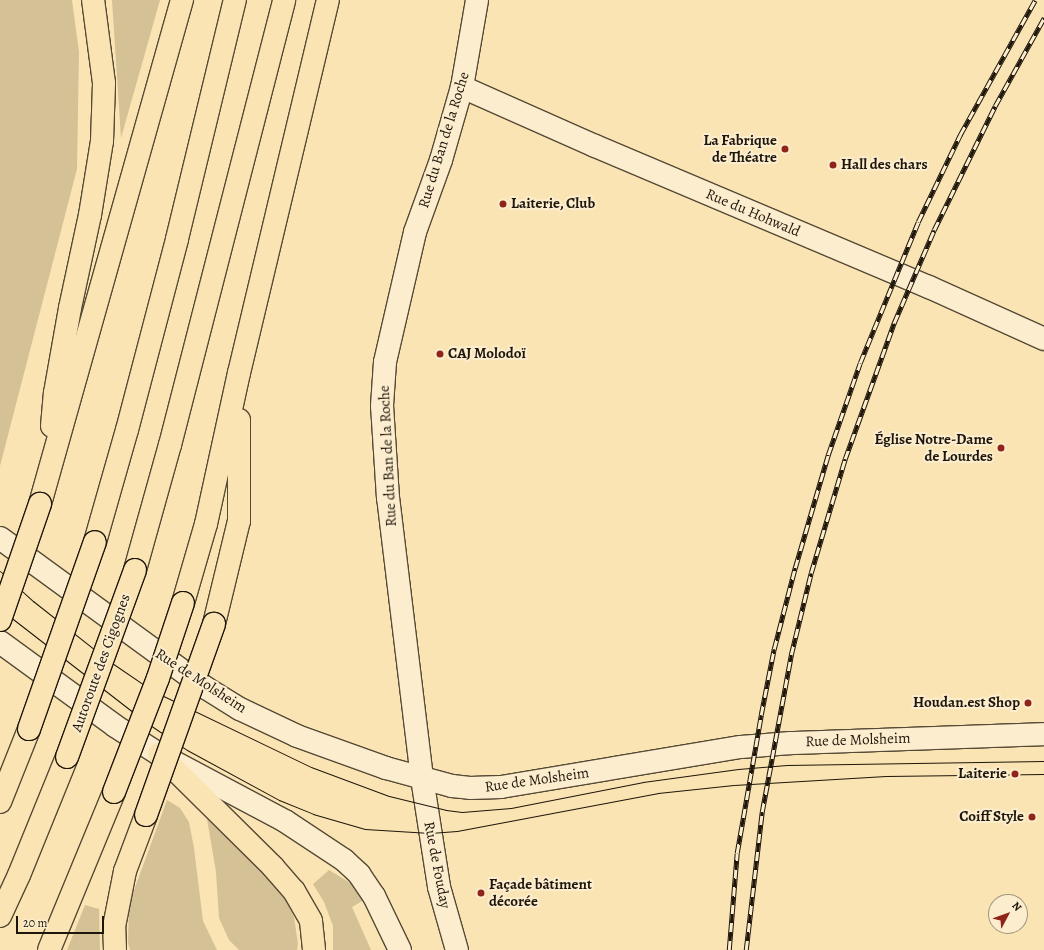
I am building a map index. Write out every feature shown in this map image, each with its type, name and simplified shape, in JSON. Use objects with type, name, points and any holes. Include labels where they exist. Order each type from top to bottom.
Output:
[{"type":"highway","points":[[48,475],[55,393],[70,308],[90,215],[102,141],[104,83],[93,0]]},
{"type":"highway","points":[[0,620],[40,504],[182,0]]},
{"type":"highway","points":[[0,802],[29,729],[95,542],[127,430],[177,239],[235,0]]},
{"type":"highway","name":"Autoroute des Cigognes","points":[[0,916],[19,875],[67,757],[135,570],[170,445],[284,0]]},
{"type":"highway","points":[[49,950],[114,792],[158,678],[183,603],[206,524],[328,0]]},
{"type":"highway","points":[[115,950],[114,927],[125,871],[214,624],[239,521],[240,373]]},
{"type":"highway","points":[[159,754],[273,867],[294,891],[312,921],[314,950]]},
{"type":"main road","name":"Rue du Ban de la Roche","points":[[422,778],[388,498],[382,406],[385,362],[415,232],[441,160],[462,87],[477,0]]},
{"type":"main road","name":"Rue du Hohwald","points":[[462,87],[609,152],[929,287],[1044,339]]},
{"type":"main road","name":"Rue de Molsheim","points":[[0,538],[206,688],[240,709],[298,736],[386,768],[422,778],[470,788],[501,787],[741,747],[791,743],[1044,734]]},
{"type":"main road","points":[[0,642],[115,726],[159,754],[284,821],[344,860],[359,874],[374,896],[400,950]]},
{"type":"main road","name":"Rue de Fouday","points":[[422,778],[439,887],[457,950]]},
{"type":"shaded area","points":[[0,0],[72,0],[79,52],[77,169],[0,466]]},
{"type":"shaded area","points":[[112,0],[160,0],[121,138]]},
{"type":"shaded area","points":[[167,800],[180,808],[189,822],[194,848],[203,921],[217,950],[130,950],[128,943],[129,904]]},
{"type":"shaded area","points":[[207,819],[255,860],[280,888],[294,917],[298,944],[297,950],[239,950],[229,940],[219,918],[216,872]]},
{"type":"shaded area","points":[[329,870],[352,884],[364,900],[352,907],[371,950],[333,950],[333,926],[324,902],[313,884]]},
{"type":"shaded area","points":[[85,905],[99,909],[100,950],[67,950]]},
{"type":"tram line","points":[[0,571],[33,601],[109,661],[153,691],[311,767],[389,796],[446,810],[462,812],[511,808],[643,782],[738,769],[787,765],[1044,761]]},
{"type":"tram line","points":[[0,609],[147,723],[187,750],[279,800],[313,814],[365,829],[430,833],[457,831],[658,793],[734,785],[886,776],[1044,774]]},
{"type":"railway","points":[[729,950],[737,853],[774,649],[795,568],[828,455],[860,363],[918,222],[960,135],[1035,0]]},
{"type":"railway","points":[[746,950],[762,812],[791,655],[811,573],[845,459],[894,323],[934,230],[995,106],[1044,18]]},
{"type":"place","name":"La Fabrique de Théatre","points":[[785,149]]},
{"type":"place","name":"Hall des chars","points":[[833,165]]},
{"type":"place","name":"Laiterie, Club","points":[[503,204]]},
{"type":"place","name":"CAJ Molodoï","points":[[440,354]]},
{"type":"place","name":"Église Notre-Dame de Lourdes","points":[[1001,448]]},
{"type":"place","name":"Houdan.est Shop","points":[[1028,703]]},
{"type":"place","name":"Laiterie","points":[[1015,774]]},
{"type":"place","name":"Coiff Style","points":[[1032,817]]},
{"type":"place","name":"Façade bâtiment décorée","points":[[481,893]]}]
